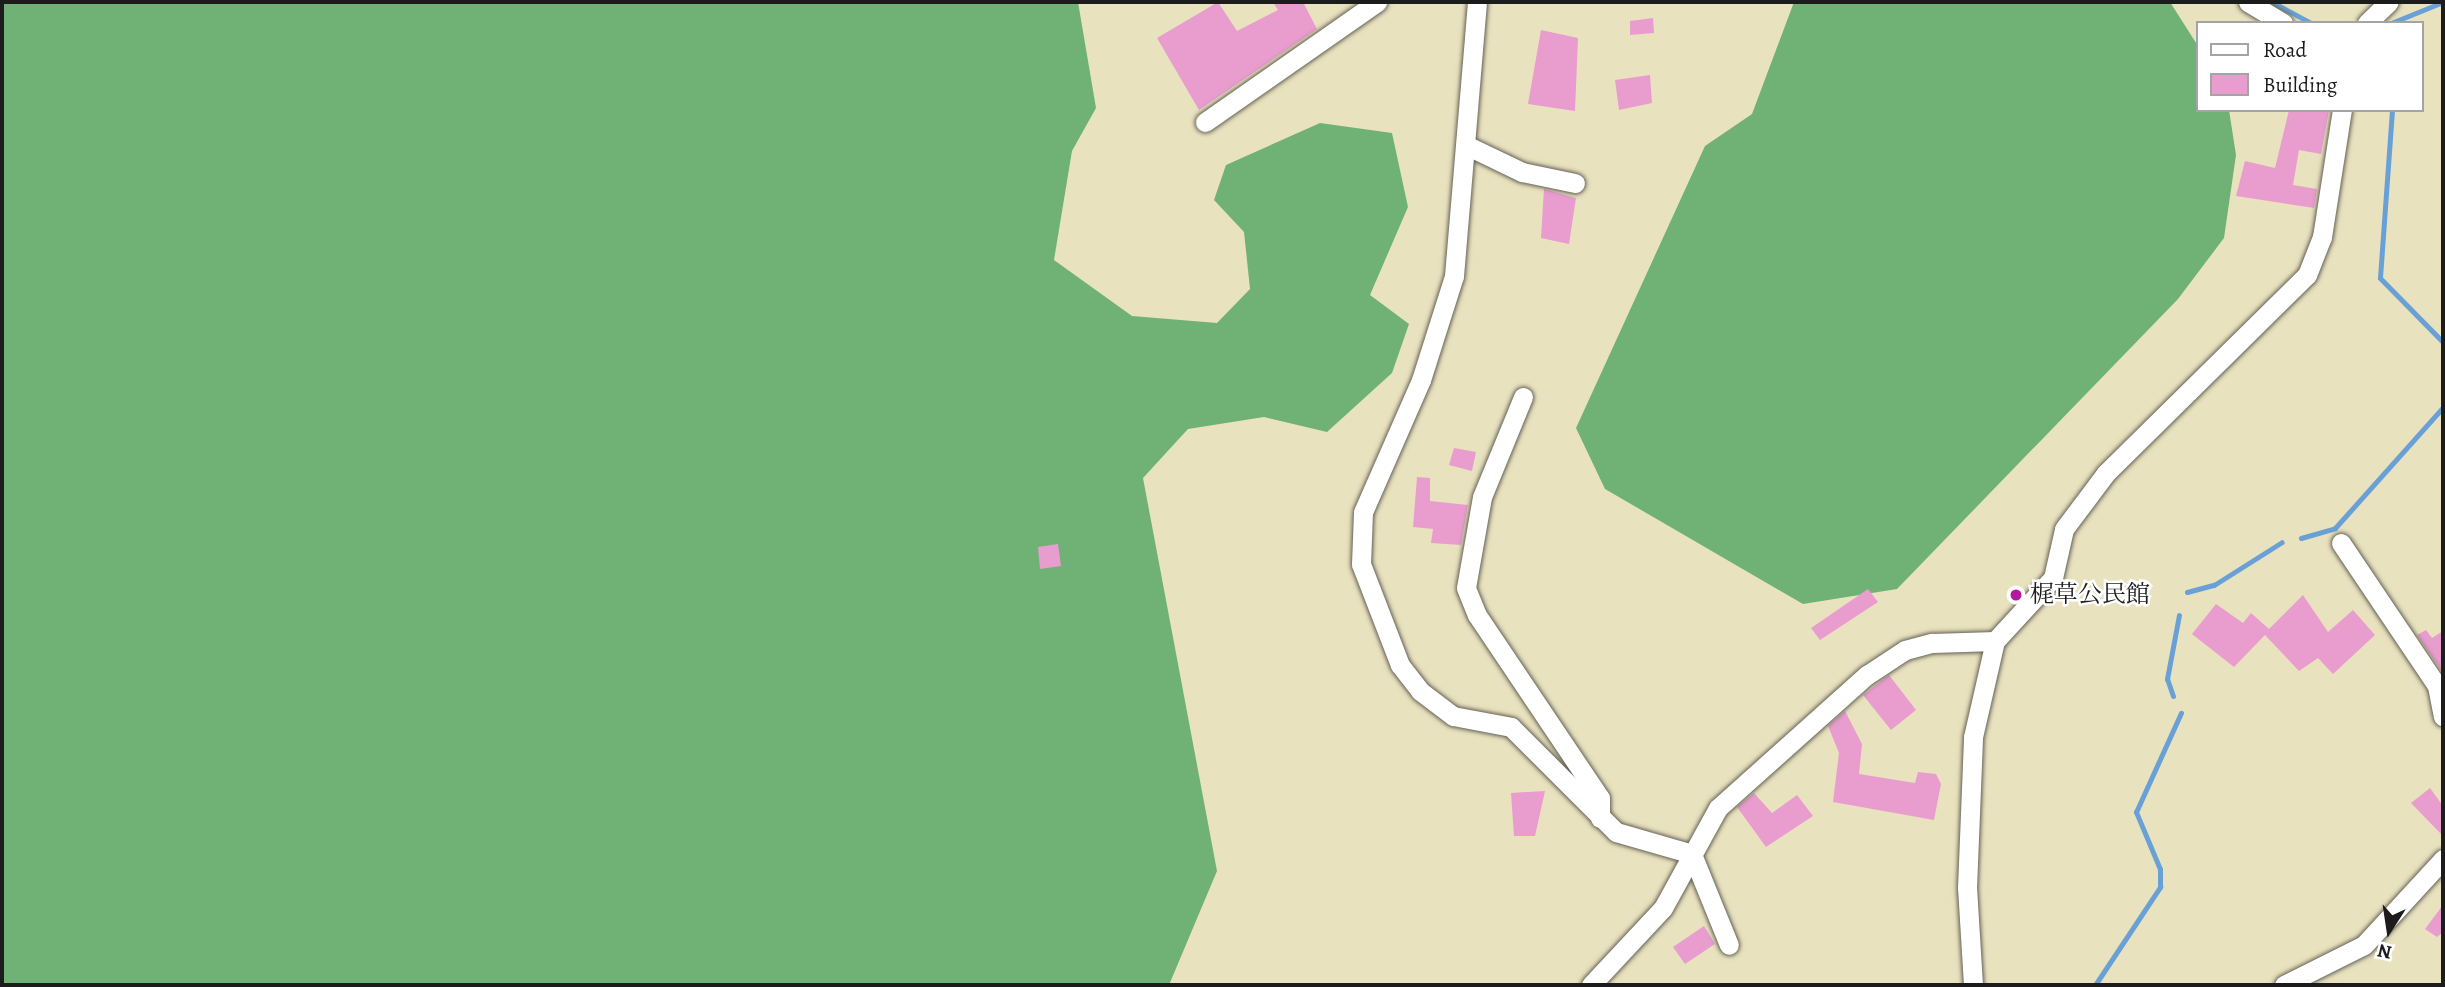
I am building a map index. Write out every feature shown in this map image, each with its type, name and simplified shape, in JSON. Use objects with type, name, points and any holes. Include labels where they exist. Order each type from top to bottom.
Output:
[{"type":"street","points":[[1205,122],[1377,2]]},
{"type":"street","points":[[1477,2],[1470,147],[1454,276],[1421,380],[1363,512],[1361,564],[1400,665],[1420,691],[1453,716],[1511,727],[1600,819],[1616,831],[1692,854]]},
{"type":"street","points":[[2248,2],[2280,21]]},
{"type":"street","points":[[2369,21],[2389,2]]},
{"type":"street","points":[[1973,985],[1967,888],[1973,737],[1995,641],[2053,579],[2064,528],[2106,473],[2307,275],[2322,237],[2342,112]]},
{"type":"street","points":[[1470,147],[1522,172],[1575,183]]},
{"type":"street","points":[[1523,397],[1482,497],[1466,588],[1477,615],[1600,798],[1600,819]]},
{"type":"street","points":[[2341,543],[2437,686],[2443,716]]},
{"type":"street","points":[[1591,985],[1663,908],[1718,808],[1891,658],[1942,641],[1995,641]]},
{"type":"street","points":[[1692,854],[1729,945]]},
{"type":"street","points":[[2284,985],[2364,946],[2443,859]]},
{"type":"green space","points":[[2,2],[1078,2],[1096,108],[1072,151],[1054,260],[1132,316],[1217,323],[1250,289],[1244,232],[1214,200],[1226,165],[1320,123],[1392,133],[1408,207],[1370,295],[1409,324],[1392,373],[1327,432],[1264,417],[1188,429],[1143,478],[1217,871],[1169,985],[2,985]]},
{"type":"green space","points":[[1794,2],[2170,2],[2196,43],[2196,112],[2229,112],[2236,155],[2224,238],[2178,299],[1897,589],[1803,604],[1605,489],[1576,428],[1705,146],[1752,114]]},
{"type":"building","points":[[1218,2],[1237,31],[1278,10],[1273,2],[1303,2],[1317,29],[1199,110],[1157,38]]},
{"type":"building","points":[[1653,18],[1654,33],[1630,35],[1630,21]]},
{"type":"building","points":[[1541,30],[1578,38],[1575,111],[1528,104]]},
{"type":"building","points":[[1650,75],[1652,103],[1619,110],[1615,80]]},
{"type":"building","points":[[2289,112],[2329,112],[2321,154],[2299,150],[2293,185],[2317,189],[2314,208],[2236,196],[2245,161],[2275,168]]},
{"type":"building","points":[[1544,189],[1576,198],[1569,244],[1541,238]]},
{"type":"building","points":[[1454,448],[1476,452],[1472,471],[1449,465]]},
{"type":"building","points":[[1417,477],[1430,478],[1430,501],[1468,505],[1461,545],[1431,543],[1433,529],[1413,527]]},
{"type":"building","points":[[1058,544],[1061,566],[1040,569],[1038,547]]},
{"type":"building","points":[[1868,589],[1878,602],[1820,640],[1811,628]]},
{"type":"building","points":[[2303,595],[2328,632],[2353,610],[2375,635],[2333,674],[2318,658],[2299,671],[2265,635],[2234,667],[2192,634],[2216,604],[2243,623],[2251,613],[2269,629]]},
{"type":"building","points":[[2426,630],[2432,638],[2443,631],[2443,673],[2417,635]]},
{"type":"building","points":[[1889,675],[1916,710],[1891,730],[1863,695]]},
{"type":"building","points":[[1845,711],[1862,744],[1859,774],[1915,783],[1918,772],[1936,774],[1941,784],[1934,820],[1833,802],[1839,753],[1828,726]]},
{"type":"building","points":[[2430,788],[2443,806],[2443,836],[2411,803]]},
{"type":"building","points":[[1545,791],[1535,836],[1514,836],[1511,793]]},
{"type":"building","points":[[1754,793],[1772,813],[1797,795],[1813,816],[1766,847],[1737,807]]},
{"type":"building","points":[[2443,905],[2443,932],[2437,937],[2425,929]]},
{"type":"building","points":[[1704,926],[1715,944],[1685,964],[1673,947]]},
{"type":"waterway","points":[[2272,2],[2307,21]]},
{"type":"waterway","points":[[2396,21],[2443,2]]},
{"type":"waterway","points":[[2392,112],[2380,278],[2443,342]]},
{"type":"waterway","points":[[2301,538],[2335,528],[2443,407]]},
{"type":"waterway","points":[[2187,592],[2214,585],[2282,542]]},
{"type":"waterway","points":[[2173,696],[2167,679],[2179,615]]},
{"type":"waterway","points":[[2095,985],[2160,887],[2160,869],[2136,812],[2181,713]]},
{"type":"place","name":"梶草公民館","points":[[2016,595]]}]
